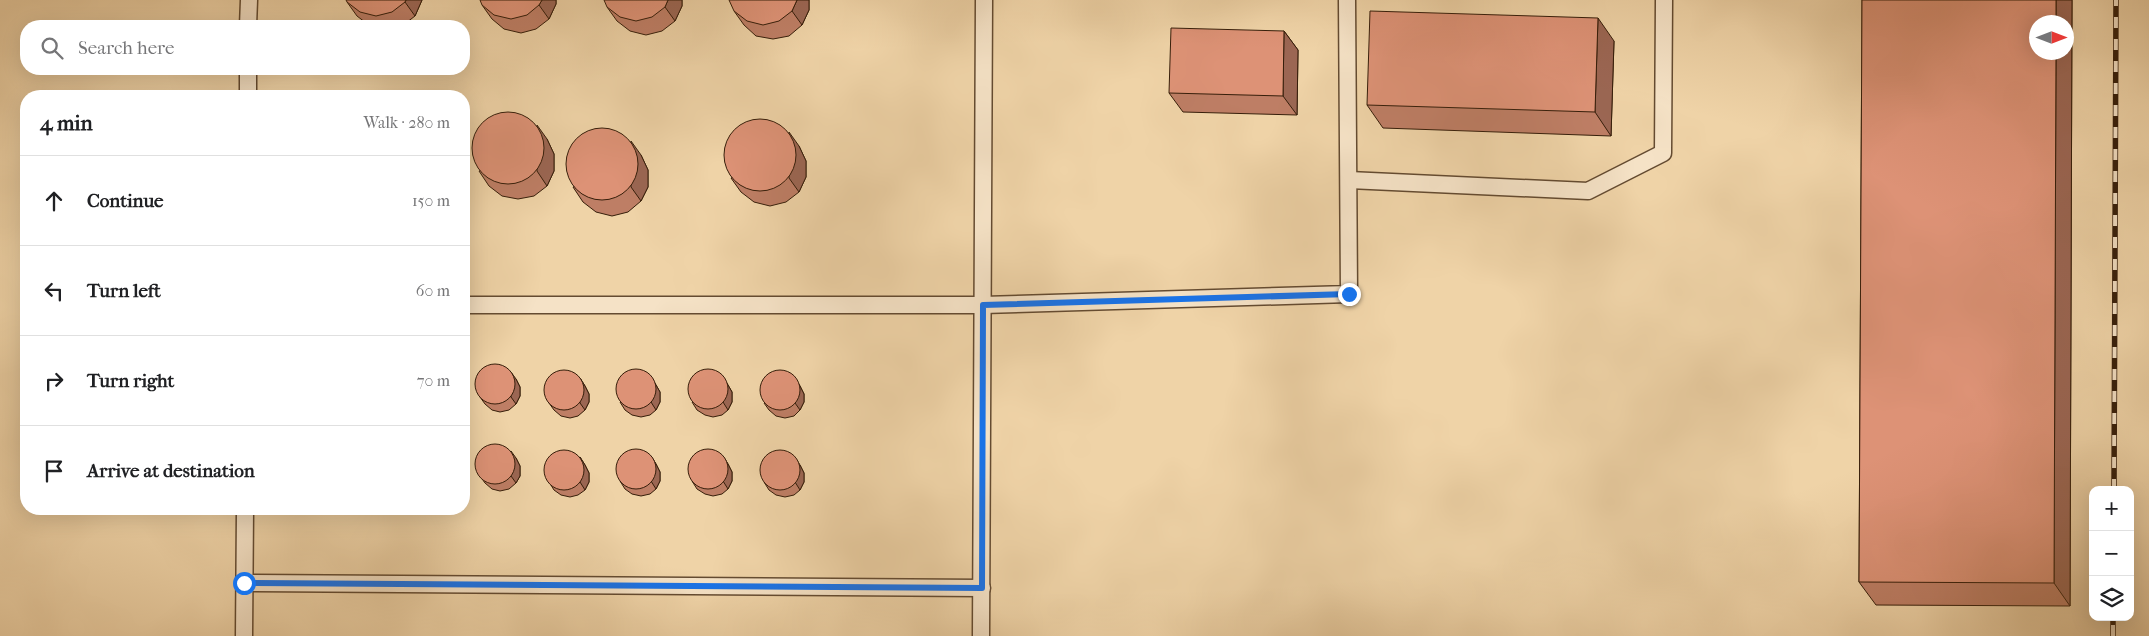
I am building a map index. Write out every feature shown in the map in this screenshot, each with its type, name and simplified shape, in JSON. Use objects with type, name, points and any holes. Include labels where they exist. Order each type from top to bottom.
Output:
[{"type":"lane","points":[[248,20],[249,0]]},
{"type":"lane","points":[[981,636],[984,0]]},
{"type":"lane","points":[[470,305],[983,305],[1349,294],[1347,0]]},
{"type":"lane","points":[[1349,180],[1588,191],[1663,153],[1664,0]]},
{"type":"lane","points":[[248,75],[248,90]]},
{"type":"lane","points":[[244,636],[245,515]]},
{"type":"lane","points":[[244,583],[982,588]]},
{"type":"building","points":[[346,0],[406,0],[392,12],[376,16],[360,12]]},
{"type":"building","points":[[480,0],[542,0],[527,15],[511,19],[494,15],[482,5]]},
{"type":"building","points":[[604,0],[668,0],[665,7],[652,17],[636,21],[620,17],[607,7]]},
{"type":"building","points":[[729,0],[797,0],[792,11],[779,21],[763,25],[747,21],[734,11]]},
{"type":"building","points":[[1862,0],[2056,0],[2056,15],[2029,15],[2029,60],[2056,60],[2054,583],[1859,582]]},
{"type":"building","points":[[1370,11],[1598,18],[1595,112],[1367,105]]},
{"type":"building","points":[[1171,28],[1284,31],[1283,96],[1169,93]]},
{"type":"building","points":[[515,112],[534,122],[542,134],[544,148],[542,162],[534,174],[522,182],[501,184],[482,174],[474,162],[472,141],[482,122],[494,114]]},
{"type":"building","points":[[767,119],[786,129],[794,141],[796,155],[794,169],[786,181],[774,189],[753,191],[734,181],[726,169],[724,148],[734,129],[746,121]]},
{"type":"building","points":[[609,128],[628,138],[636,150],[638,164],[636,178],[628,190],[616,198],[595,200],[576,190],[568,178],[566,157],[576,138],[588,130]]},
{"type":"building","points":[[495,364],[509,370],[515,384],[509,398],[495,404],[481,398],[475,384],[481,370]]},
{"type":"building","points":[[636,369],[650,375],[656,389],[650,403],[636,409],[622,403],[616,389],[622,375]]},
{"type":"building","points":[[708,369],[722,375],[728,389],[722,403],[708,409],[694,403],[688,389],[694,375]]},
{"type":"building","points":[[564,370],[578,376],[584,390],[578,404],[564,410],[550,404],[544,390],[550,376]]},
{"type":"building","points":[[780,370],[794,376],[800,390],[794,404],[780,410],[766,404],[760,390],[766,376]]},
{"type":"building","points":[[495,444],[509,450],[515,464],[509,478],[495,484],[481,478],[475,464],[481,450]]},
{"type":"building","points":[[636,449],[650,455],[656,469],[650,483],[636,489],[622,483],[616,469],[622,455]]},
{"type":"building","points":[[708,449],[722,455],[728,469],[722,483],[708,489],[694,483],[688,469],[694,455]]},
{"type":"building","points":[[564,450],[578,456],[584,470],[578,484],[564,490],[550,484],[544,470],[550,456]]},
{"type":"building","points":[[780,450],[794,456],[800,470],[794,484],[780,490],[766,484],[760,470],[766,456]]},
{"type":"railway","points":[[2114,486],[2116,0]]},
{"type":"railway","points":[[2113,621],[2113,636]]},
{"type":"route","points":[[244,583],[427,586],[982,588],[983,305],[1349,294]]}]
